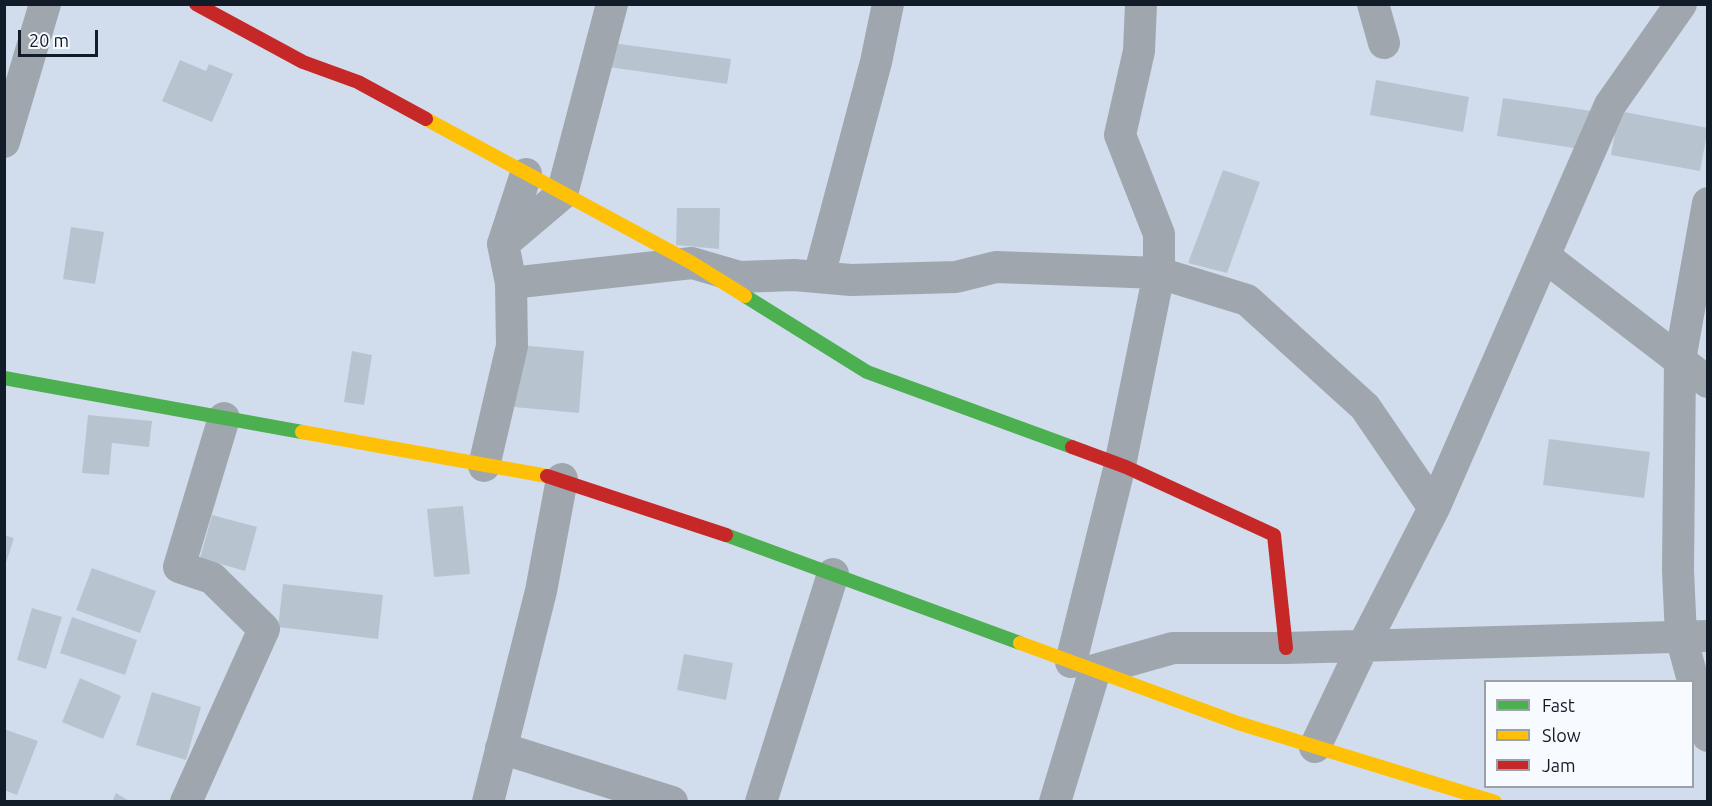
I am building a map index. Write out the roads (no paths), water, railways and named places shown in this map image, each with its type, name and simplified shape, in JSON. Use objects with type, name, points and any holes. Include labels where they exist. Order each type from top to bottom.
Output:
[{"type":"street","points":[[4,142],[19,48],[45,4]]},
{"type":"street","points":[[196,4],[303,62],[357,82],[692,263],[867,372],[1120,465],[1274,534],[1286,648]]},
{"type":"street","points":[[503,244],[562,194],[612,4]]},
{"type":"street","points":[[819,276],[876,62],[888,4]]},
{"type":"street","points":[[1055,801],[1159,273],[1159,234],[1120,135],[1139,51],[1141,4]]},
{"type":"street","points":[[1373,4],[1384,43]]},
{"type":"street","points":[[1315,747],[1363,646],[1434,508],[1610,105],[1681,4]]},
{"type":"street","points":[[484,466],[512,346],[511,283],[503,244],[526,174]]},
{"type":"street","points":[[1707,202],[1680,360],[1694,636],[1707,736]]},
{"type":"street","points":[[1544,256],[1707,382]]},
{"type":"street","points":[[511,283],[692,263],[740,277],[819,276],[850,280],[930,279],[979,273],[996,267],[1159,273],[1247,300],[1365,406],[1434,508]]},
{"type":"street","points":[[4,378],[562,479],[674,516],[1239,723],[1495,801]]},
{"type":"street","points":[[186,801],[264,628],[212,578],[179,567],[224,418]]},
{"type":"street","points":[[488,801],[541,591],[562,479]]},
{"type":"street","points":[[761,801],[832,574]]},
{"type":"street","points":[[1083,666],[1173,648],[1286,648],[1694,636]]},
{"type":"street","points":[[501,748],[672,801]]}]
